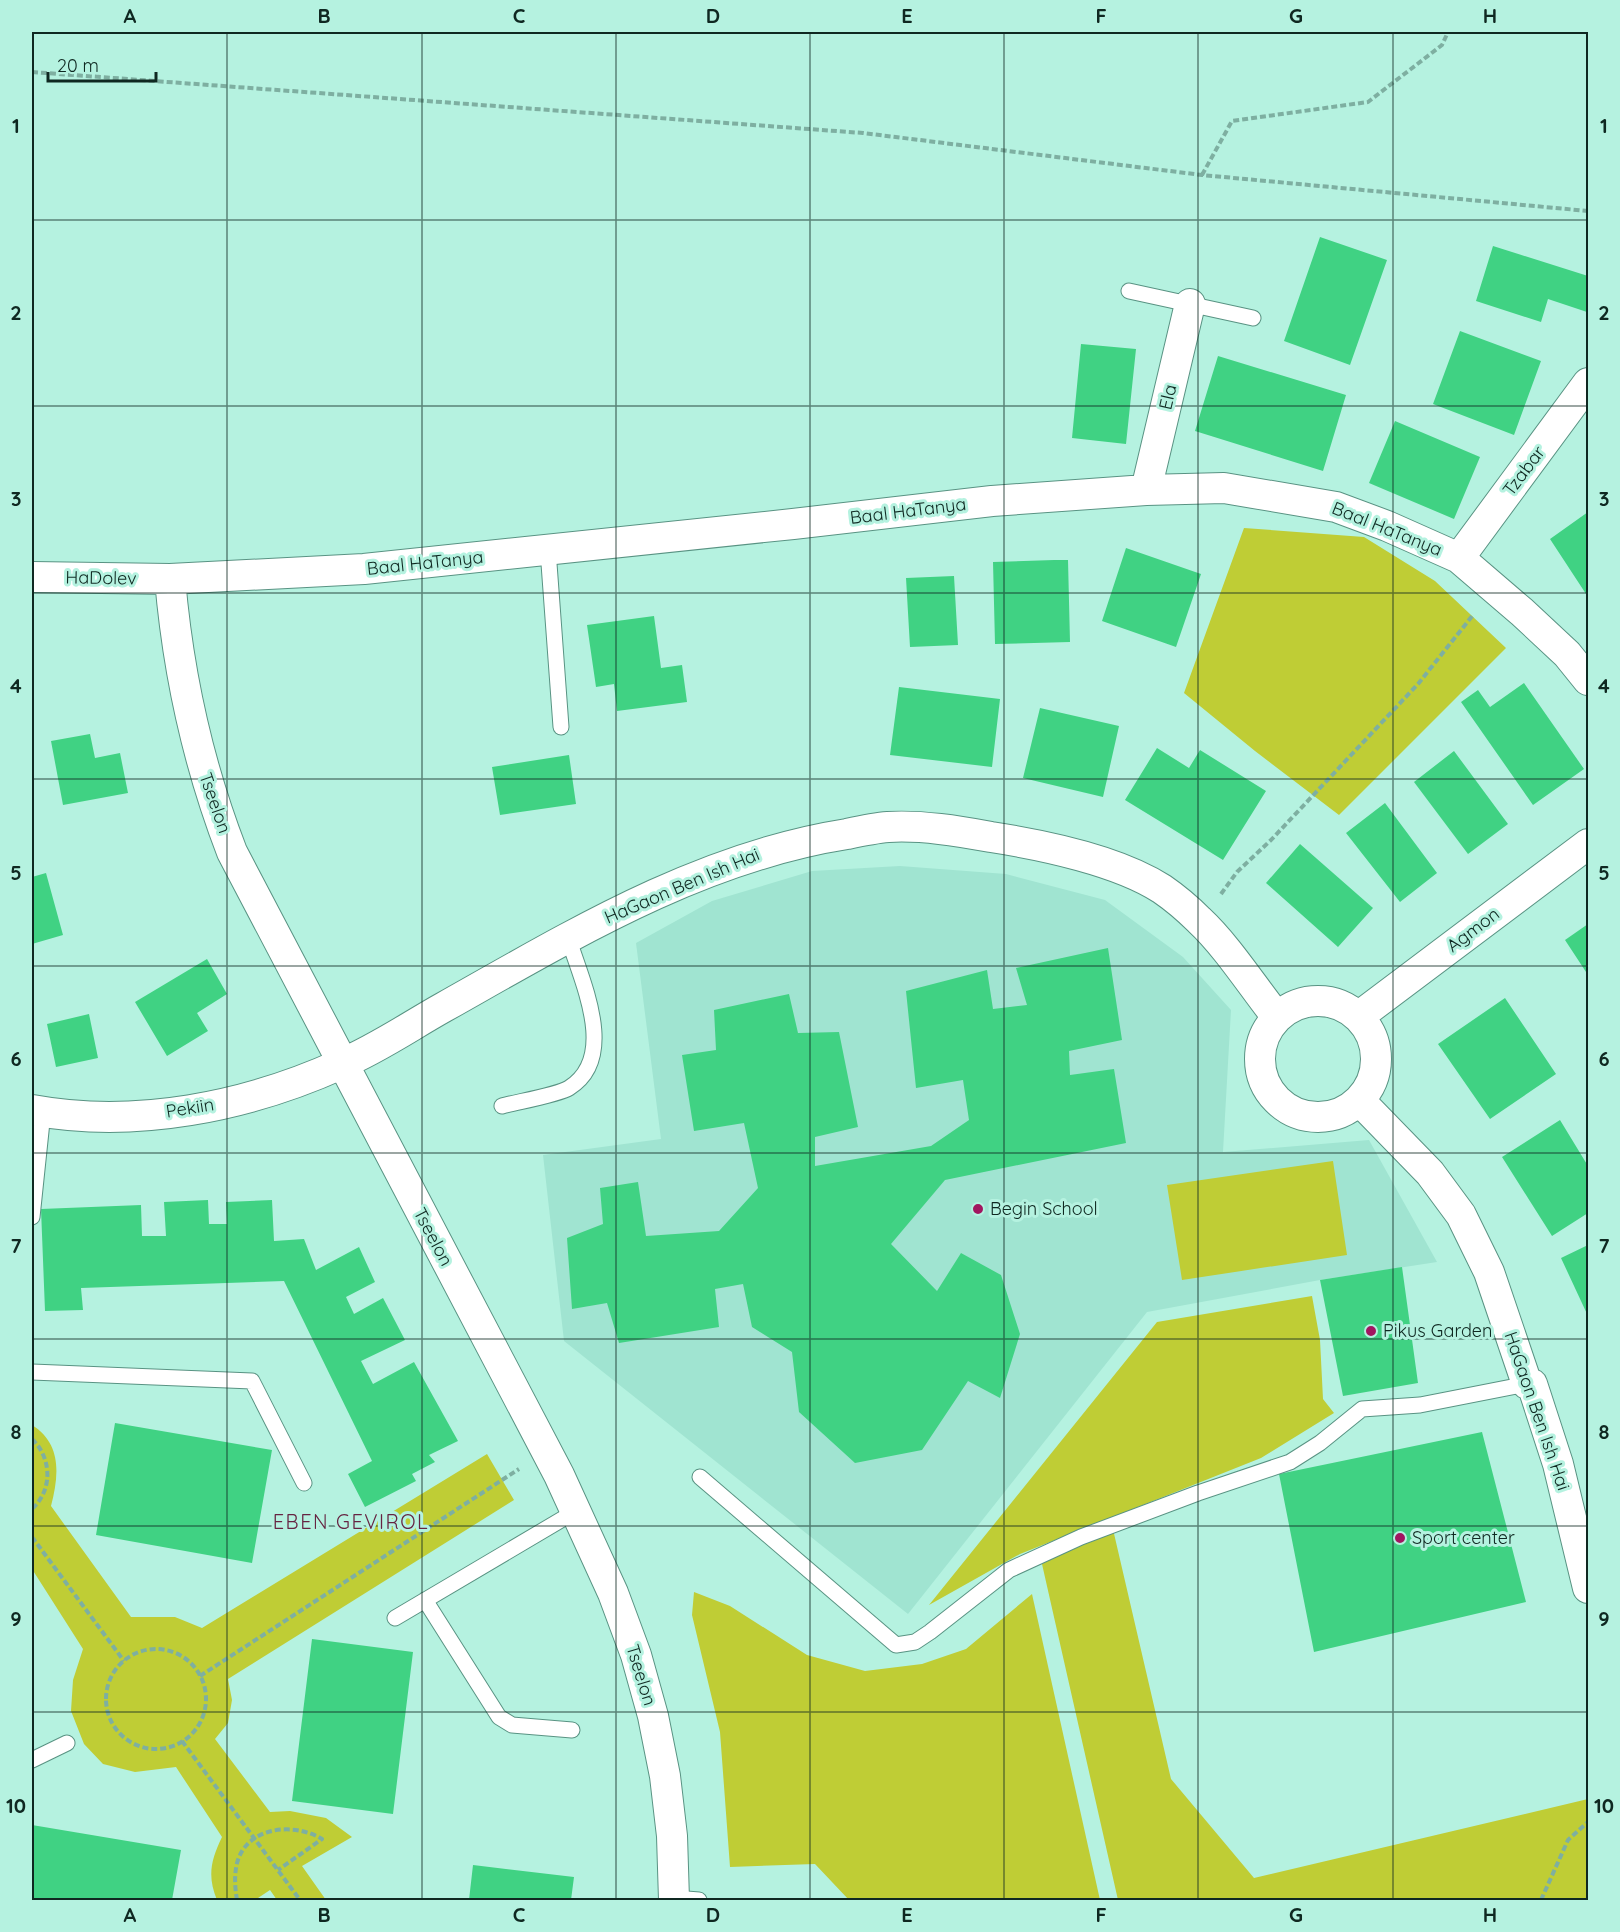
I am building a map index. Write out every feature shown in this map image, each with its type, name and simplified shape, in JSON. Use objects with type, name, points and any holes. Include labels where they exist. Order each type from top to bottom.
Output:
[{"type":"street","name":"Ela","points":[[1146,490],[1190,304]]},
{"type":"street","name":"Tzabar","points":[[1459,558],[1588,384]]},
{"type":"street","name":"Baal HaTanya","points":[[170,579],[364,569],[992,501],[1146,490],[1224,488],[1336,507],[1387,526],[1459,558],[1566,654],[1588,680]]},
{"type":"street","name":"HaDolev","points":[[32,577],[170,579]]},
{"type":"street","name":"Tseelon","points":[[170,579],[177,644],[202,764],[221,823],[246,881],[547,1451],[613,1593],[636,1655],[653,1716],[665,1776],[682,1900]]},
{"type":"street","name":"HaGaon Ben Ish Hai","points":[[342,1064],[568,937],[647,897],[744,858],[821,838],[887,827],[923,828],[1022,842],[1119,868],[1162,889],[1201,921],[1277,1017]]},
{"type":"street","name":"Agmon","points":[[1358,1017],[1588,844]]},
{"type":"street","points":[[1309,1001],[1326,1001],[1343,1007],[1358,1017],[1369,1032],[1375,1049],[1375,1068],[1369,1085],[1359,1100],[1344,1111],[1326,1117],[1308,1117],[1291,1111],[1276,1100],[1265,1085],[1260,1067],[1260,1049],[1266,1032],[1277,1017],[1292,1006],[1309,1001]]},
{"type":"street","name":"Pekiin","points":[[37,1111],[82,1117],[116,1117],[184,1110],[250,1097],[342,1064]]},
{"type":"street","name":"HaGaon Ben Ish Hai","points":[[1359,1100],[1430,1173],[1461,1215],[1489,1272],[1527,1384],[1532,1384],[1558,1464],[1588,1588]]},
{"type":"lane","points":[[1129,291],[1252,318]]},
{"type":"lane","points":[[548,550],[561,727]]},
{"type":"lane","points":[[502,1106],[568,1089],[585,1074],[593,1056],[592,1014],[568,937]]},
{"type":"lane","points":[[32,1217],[37,1111]]},
{"type":"lane","points":[[32,1372],[252,1381],[303,1483]]},
{"type":"lane","points":[[700,1477],[896,1645],[915,1642],[1009,1570],[1081,1536],[1198,1492],[1290,1461],[1320,1443],[1362,1409],[1420,1405],[1527,1384]]},
{"type":"lane","points":[[395,1618],[576,1511]]},
{"type":"lane","points":[[424,1600],[499,1717],[512,1725],[572,1730]]},
{"type":"lane","points":[[32,1760],[68,1743]]},
{"type":"path","points":[[1203,175],[1232,121],[1368,102],[1442,45],[1448,32]]},
{"type":"path","points":[[32,72],[863,133],[1203,175],[1588,211]]},
{"type":"path","points":[[1201,921],[1237,872],[1272,840],[1418,684],[1494,588]]},
{"type":"path","points":[[32,1439],[43,1453],[47,1467],[45,1488],[32,1509]]},
{"type":"path","points":[[200,1676],[547,1451]]},
{"type":"path","points":[[32,1537],[124,1661]]},
{"type":"path","points":[[164,1649],[185,1658],[200,1676],[205,1691],[203,1714],[196,1728],[182,1741],[164,1749],[140,1747],[126,1739],[116,1728],[106,1706],[106,1690],[111,1676],[124,1661],[140,1651],[164,1649]]},
{"type":"path","points":[[182,1741],[300,1900]]},
{"type":"path","points":[[1541,1900],[1568,1840],[1588,1822]]},
{"type":"path","points":[[237,1900],[235,1886],[237,1862],[246,1847],[262,1833],[282,1829],[309,1831],[322,1839],[277,1870]]},
{"type":"shaded area","name":"Begin School","points":[[900,866],[1006,874],[1105,900],[1183,957],[1231,1010],[1223,1152],[1369,1140],[1437,1262],[1320,1280],[1147,1312],[908,1614],[564,1341],[543,1155],[661,1139],[636,943],[712,901],[812,871]]},
{"type":"green space","points":[[1244,528],[1364,537],[1435,581],[1506,648],[1339,815],[1184,693]]},
{"type":"green space","points":[[1333,1161],[1347,1255],[1182,1280],[1167,1185]]},
{"type":"green space","points":[[1312,1296],[1320,1340],[1323,1399],[1334,1413],[1261,1458],[1020,1554],[929,1605],[1157,1322]]},
{"type":"green space","points":[[32,1425],[49,1441],[56,1461],[56,1483],[51,1506],[131,1617],[175,1617],[202,1628],[487,1454],[514,1500],[228,1679],[232,1700],[228,1723],[215,1739],[270,1812],[290,1811],[326,1818],[352,1837],[302,1866],[326,1900],[277,1900],[270,1890],[255,1900],[217,1900],[211,1876],[215,1853],[222,1837],[176,1767],[135,1772],[103,1764],[84,1744],[71,1711],[73,1680],[83,1649],[32,1569]]},
{"type":"green space","points":[[1112,1525],[1171,1779],[1254,1878],[1588,1799],[1588,1900],[1118,1900],[1042,1564]]},
{"type":"green space","points":[[694,1592],[730,1606],[807,1655],[865,1671],[922,1664],[966,1649],[1032,1594],[1100,1900],[849,1900],[815,1864],[730,1867],[720,1732],[692,1615]]},
{"type":"building","points":[[1320,237],[1387,260],[1350,365],[1284,341]]},
{"type":"building","points":[[1493,246],[1588,276],[1587,312],[1548,299],[1541,322],[1476,301]]},
{"type":"building","points":[[1460,331],[1541,361],[1514,435],[1433,404]]},
{"type":"building","points":[[1081,344],[1136,349],[1126,444],[1072,438]]},
{"type":"building","points":[[1218,356],[1346,395],[1323,471],[1195,431]]},
{"type":"building","points":[[1395,421],[1480,457],[1454,519],[1369,483]]},
{"type":"building","points":[[1588,512],[1588,597],[1550,539]]},
{"type":"building","points":[[1126,548],[1201,574],[1176,647],[1102,621]]},
{"type":"building","points":[[1068,560],[1070,642],[995,644],[993,562]]},
{"type":"building","points":[[954,576],[958,645],[910,647],[906,578]]},
{"type":"building","points":[[654,616],[661,668],[682,665],[687,702],[617,711],[614,684],[596,687],[587,625]]},
{"type":"building","points":[[1524,683],[1584,769],[1533,805],[1461,702],[1478,690],[1490,707]]},
{"type":"building","points":[[899,687],[1000,699],[992,767],[890,755]]},
{"type":"building","points":[[1040,708],[1119,726],[1103,797],[1023,778]]},
{"type":"building","points":[[90,734],[95,758],[120,753],[128,793],[63,805],[51,741]]},
{"type":"building","points":[[1157,748],[1189,768],[1200,750],[1266,791],[1223,860],[1125,800]]},
{"type":"building","points":[[1454,751],[1508,824],[1468,854],[1414,782]]},
{"type":"building","points":[[569,755],[576,804],[500,815],[492,767]]},
{"type":"building","points":[[1385,803],[1437,873],[1400,902],[1346,833]]},
{"type":"building","points":[[1300,844],[1373,908],[1338,947],[1266,883]]},
{"type":"building","points":[[46,873],[63,935],[32,944],[32,877]]},
{"type":"building","points":[[1588,924],[1588,975],[1565,940]]},
{"type":"building","points":[[1108,948],[1122,1040],[1069,1051],[1070,1075],[1114,1069],[1126,1143],[945,1180],[891,1244],[937,1291],[961,1253],[1001,1275],[1020,1334],[1000,1398],[968,1381],[922,1450],[855,1463],[799,1412],[792,1352],[752,1327],[743,1284],[715,1289],[719,1327],[619,1343],[607,1303],[572,1309],[567,1238],[603,1224],[600,1188],[638,1182],[646,1236],[719,1231],[758,1188],[744,1123],[694,1131],[682,1055],[716,1050],[714,1010],[789,994],[798,1033],[839,1032],[858,1127],[815,1137],[815,1166],[931,1146],[969,1120],[963,1080],[916,1088],[906,991],[987,970],[993,1009],[1027,1005],[1016,968]]},
{"type":"building","points":[[207,959],[227,994],[197,1013],[208,1031],[167,1056],[135,1002]]},
{"type":"building","points":[[1505,998],[1556,1074],[1490,1119],[1438,1044]]},
{"type":"building","points":[[89,1014],[98,1058],[56,1067],[47,1024]]},
{"type":"building","points":[[1560,1120],[1588,1166],[1588,1213],[1552,1236],[1502,1157]]},
{"type":"building","points":[[208,1200],[209,1224],[227,1224],[226,1202],[272,1200],[274,1241],[304,1239],[316,1270],[359,1247],[375,1282],[346,1297],[354,1314],[383,1298],[405,1340],[361,1361],[373,1384],[414,1362],[458,1441],[429,1455],[435,1462],[412,1474],[416,1481],[365,1507],[348,1474],[372,1461],[284,1281],[81,1288],[83,1310],[45,1311],[41,1209],[141,1205],[142,1236],[166,1236],[164,1202]]},
{"type":"building","points":[[1588,1245],[1588,1316],[1561,1258]]},
{"type":"building","name":"Pikus Garden","points":[[1402,1267],[1418,1383],[1343,1396],[1320,1280]]},
{"type":"building","points":[[115,1423],[272,1450],[252,1563],[96,1535]]},
{"type":"building","name":"Sport center","points":[[1482,1432],[1526,1602],[1314,1652],[1279,1474]]},
{"type":"building","points":[[312,1639],[413,1652],[393,1814],[292,1801]]},
{"type":"building","points":[[32,1825],[181,1850],[172,1900],[32,1900]]},
{"type":"building","points":[[473,1865],[574,1877],[571,1900],[469,1900]]},
{"type":"place","name":"Begin School","points":[[978,1209]]},
{"type":"place","name":"Pikus Garden","points":[[1371,1331]]},
{"type":"place","name":"Sport center","points":[[1400,1538]]},
{"type":"district","name":"EBEN GEVIROL","points":[[351,1522]]}]
